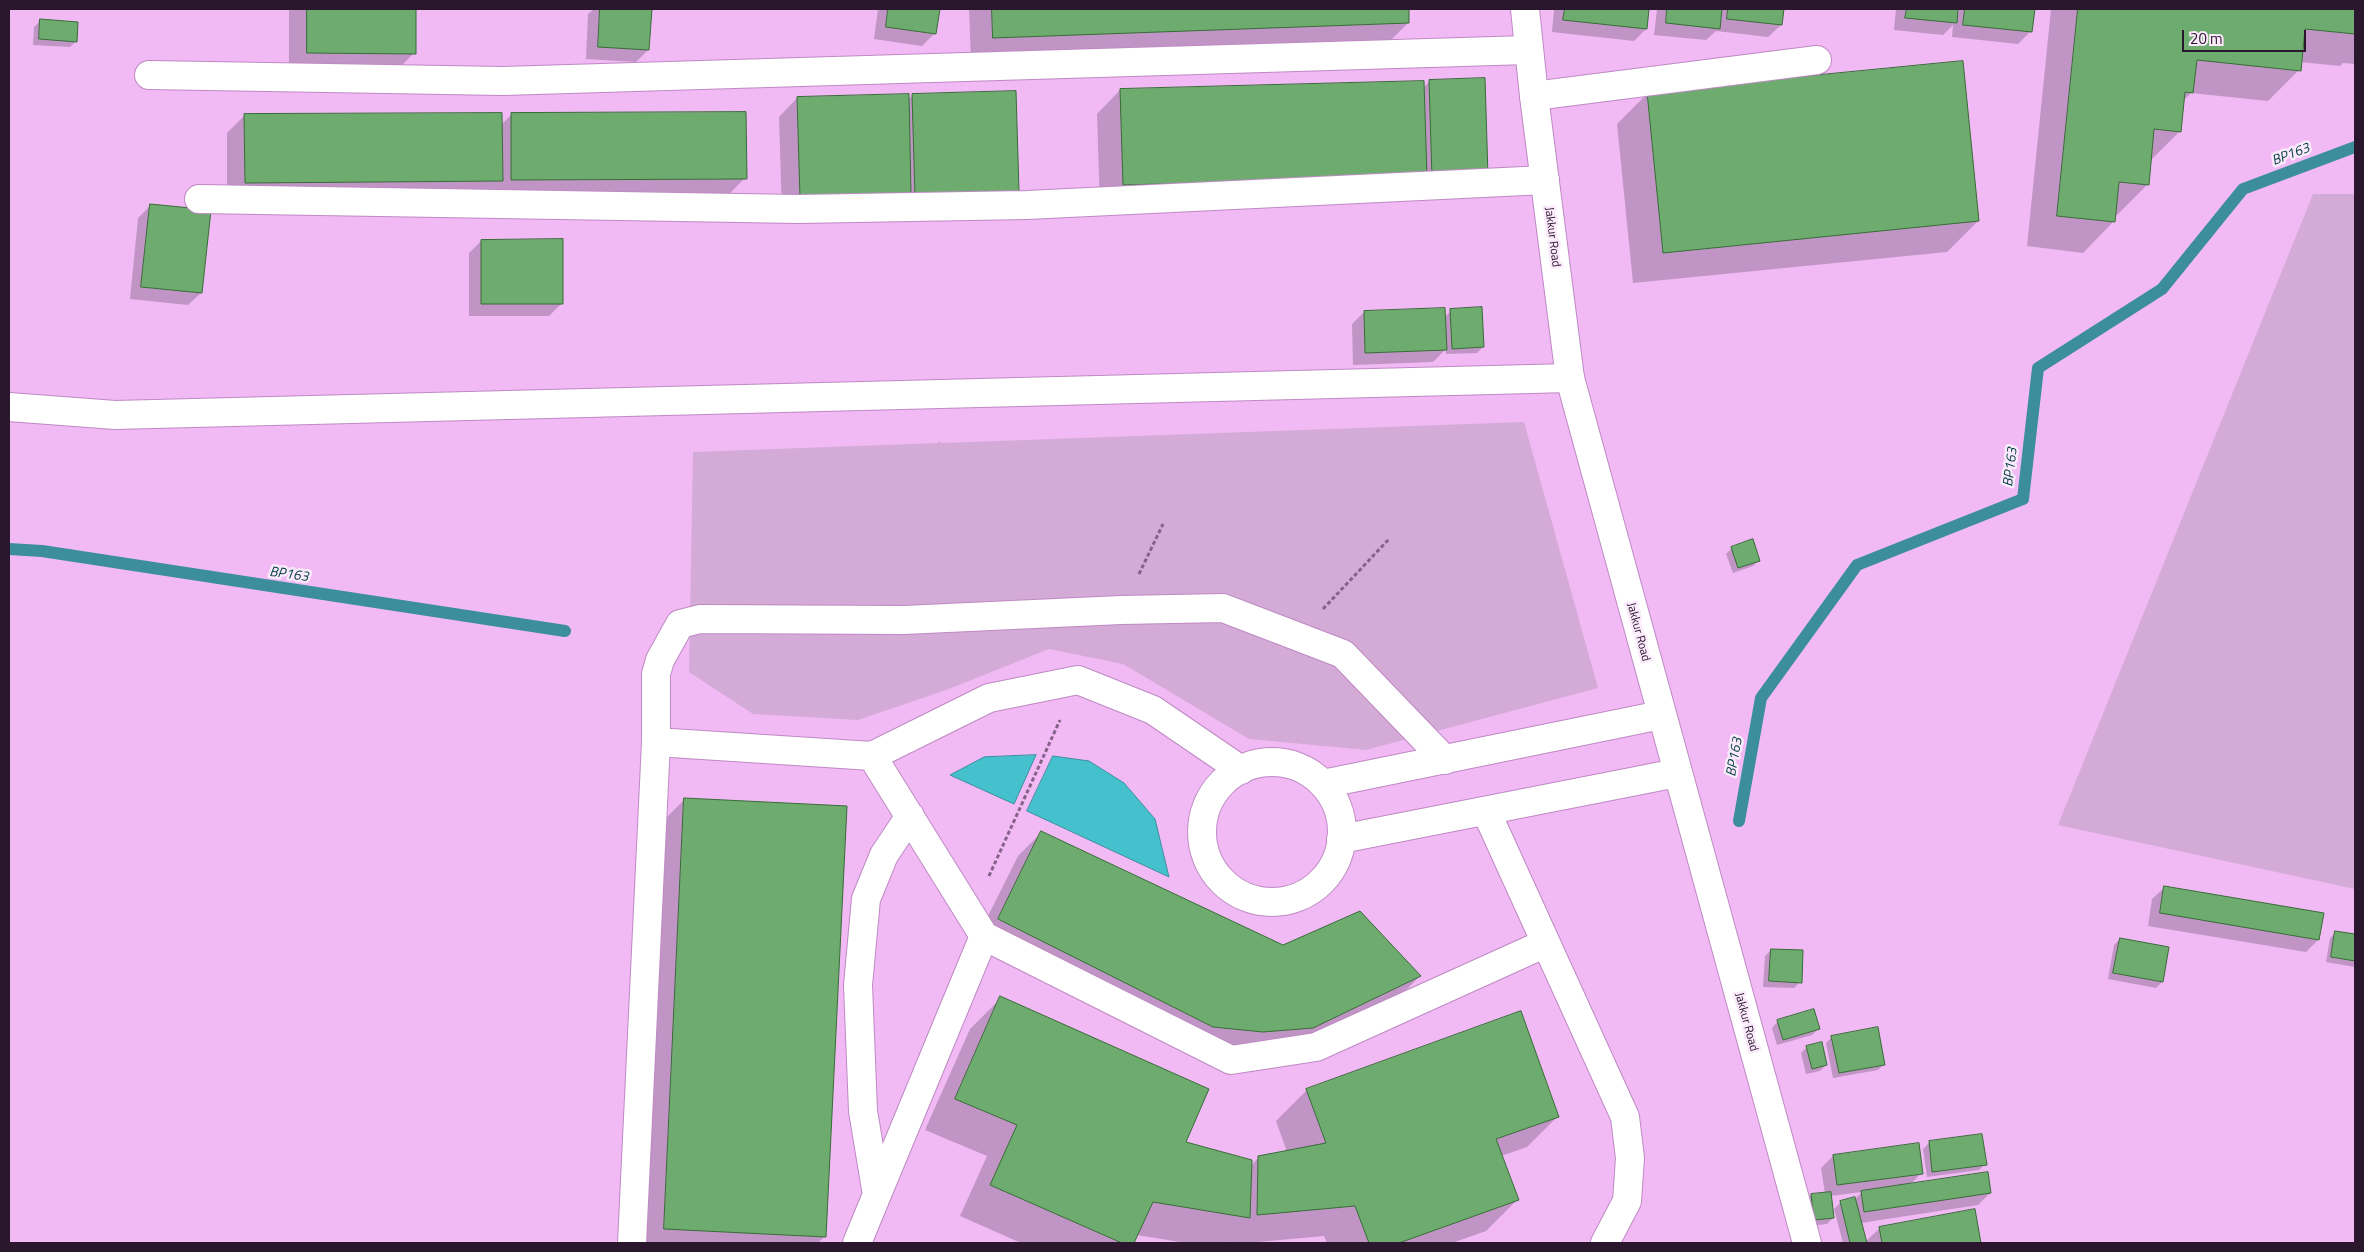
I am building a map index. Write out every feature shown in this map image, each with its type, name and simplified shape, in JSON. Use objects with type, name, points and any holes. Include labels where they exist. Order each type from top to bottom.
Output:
[{"type":"street","name":"Jakkur Road","points":[[1525,9],[1528,50],[1570,378],[1807,1243]]},
{"type":"street","points":[[149,75],[503,81],[1528,50]]},
{"type":"street","points":[[1534,96],[1817,60]]},
{"type":"street","points":[[199,199],[819,209],[1026,205],[1545,180]]},
{"type":"street","points":[[9,407],[115,415],[1570,378]]},
{"type":"street","points":[[632,1243],[656,742],[656,674],[660,660],[680,624],[700,619],[904,620],[1121,610],[1223,608],[1343,654],[1445,760]]},
{"type":"street","points":[[656,742],[872,756],[990,698],[1078,680],[1153,710],[1241,770]]},
{"type":"street","points":[[1323,784],[1661,715]]},
{"type":"street","points":[[872,756],[978,926],[1230,1060],[1316,1047],[1546,944]]},
{"type":"street","points":[[1262,763],[1285,764],[1306,771],[1323,784],[1336,802],[1342,825],[1340,849],[1332,870],[1316,888],[1295,899],[1272,902],[1252,899],[1233,891],[1218,877],[1208,860],[1202,840],[1203,820],[1210,801],[1222,783],[1241,770],[1262,763]]},
{"type":"street","points":[[1341,839],[1678,773]]},
{"type":"street","points":[[1486,811],[1625,1117],[1630,1158],[1627,1201],[1605,1243]]},
{"type":"street","points":[[878,1195],[863,1111],[858,985],[866,899],[884,855],[910,816]]},
{"type":"street","points":[[857,1243],[878,1195],[978,926]]},
{"type":"path","points":[[1121,610],[1163,524]]},
{"type":"path","points":[[1297,636],[1390,538]]},
{"type":"path","points":[[978,926],[1078,680]]},
{"type":"shaded area","points":[[2313,194],[2355,194],[2355,889],[2058,825]]},
{"type":"shaded area","points":[[1524,422],[1598,688],[1366,750],[1249,739],[1123,664],[1049,649],[949,689],[858,720],[753,714],[689,672],[693,452],[937,443],[939,441],[942,443]]},
{"type":"shaded area","points":[[1036,755],[1014,804],[950,775],[984,757]]},
{"type":"shaded area","points":[[1053,756],[1089,761],[1124,783],[1155,819],[1169,877],[1027,811]]},
{"type":"building","points":[[307,9],[416,9],[416,54],[307,53]]},
{"type":"building","points":[[600,9],[652,9],[649,50],[598,47]]},
{"type":"building","points":[[888,9],[940,9],[936,34],[886,27]]},
{"type":"building","points":[[992,9],[1409,9],[1409,23],[993,38]]},
{"type":"building","points":[[1565,9],[1649,9],[1647,29],[1563,20]]},
{"type":"building","points":[[1667,9],[1722,9],[1720,29],[1666,23]]},
{"type":"building","points":[[1728,9],[1784,9],[1782,25],[1727,19]]},
{"type":"building","points":[[1907,9],[1958,9],[1957,23],[1905,18]]},
{"type":"building","points":[[1965,9],[2035,9],[2032,32],[1963,25]]},
{"type":"building","points":[[2078,9],[2355,9],[2355,34],[2305,29],[2301,71],[2197,60],[2193,93],[2185,92],[2181,132],[2154,129],[2149,185],[2119,182],[2115,222],[2057,216]]},
{"type":"building","points":[[40,19],[78,22],[77,42],[39,39]]},
{"type":"building","points":[[1963,61],[1979,221],[1663,253],[1647,92]]},
{"type":"building","points":[[1485,78],[1488,176],[1432,178],[1429,80]]},
{"type":"building","points":[[1424,81],[1427,177],[1123,185],[1120,89]]},
{"type":"building","points":[[1016,91],[1019,192],[915,195],[912,94]]},
{"type":"building","points":[[909,94],[911,195],[800,198],[797,97]]},
{"type":"building","points":[[746,112],[747,179],[511,180],[511,113]]},
{"type":"building","points":[[502,113],[503,181],[245,183],[244,114]]},
{"type":"building","points":[[150,204],[211,210],[202,293],[141,287]]},
{"type":"building","points":[[563,239],[563,304],[481,304],[481,240]]},
{"type":"building","points":[[1482,307],[1484,347],[1452,349],[1450,309]]},
{"type":"building","points":[[1445,308],[1447,350],[1365,353],[1364,311]]},
{"type":"building","points":[[1753,539],[1760,561],[1738,568],[1731,547]]},
{"type":"building","points":[[684,798],[847,806],[826,1237],[664,1229]]},
{"type":"building","points":[[1041,831],[1283,945],[1360,911],[1421,976],[1313,1028],[1263,1032],[1213,1027],[998,919]]},
{"type":"building","points":[[2164,886],[2324,913],[2319,940],[2160,913]]},
{"type":"building","points":[[2335,931],[2355,934],[2355,961],[2331,957]]},
{"type":"building","points":[[2120,938],[2169,947],[2163,982],[2113,973]]},
{"type":"building","points":[[1771,949],[1803,950],[1802,983],[1769,981]]},
{"type":"building","points":[[1000,996],[1209,1089],[1186,1142],[1252,1160],[1250,1218],[1153,1202],[1134,1243],[1122,1243],[990,1185],[1017,1125],[955,1099]]},
{"type":"building","points":[[1814,1009],[1820,1029],[1783,1040],[1777,1020]]},
{"type":"building","points":[[1521,1011],[1559,1117],[1496,1139],[1519,1200],[1399,1243],[1369,1243],[1355,1206],[1257,1215],[1258,1156],[1326,1143],[1306,1089]]},
{"type":"building","points":[[1878,1027],[1885,1065],[1839,1073],[1831,1036]]},
{"type":"building","points":[[1822,1042],[1827,1065],[1812,1069],[1806,1046]]},
{"type":"building","points":[[1982,1134],[1987,1165],[1932,1172],[1929,1141]]},
{"type":"building","points":[[1919,1143],[1923,1174],[1837,1185],[1833,1155]]},
{"type":"building","points":[[1988,1172],[1991,1193],[1864,1212],[1861,1191]]},
{"type":"building","points":[[1831,1192],[1834,1218],[1814,1220],[1811,1194]]},
{"type":"building","points":[[1855,1197],[1867,1243],[1850,1243],[1840,1201]]},
{"type":"building","points":[[1975,1209],[1981,1243],[1882,1243],[1879,1227]]},
{"type":"waterway","name":"BP163","points":[[1739,821],[1761,698],[1857,565],[2023,499],[2038,368],[2162,289],[2243,189],[2355,147]]},
{"type":"waterway","name":"BP163","points":[[9,549],[42,551],[565,631]]}]
